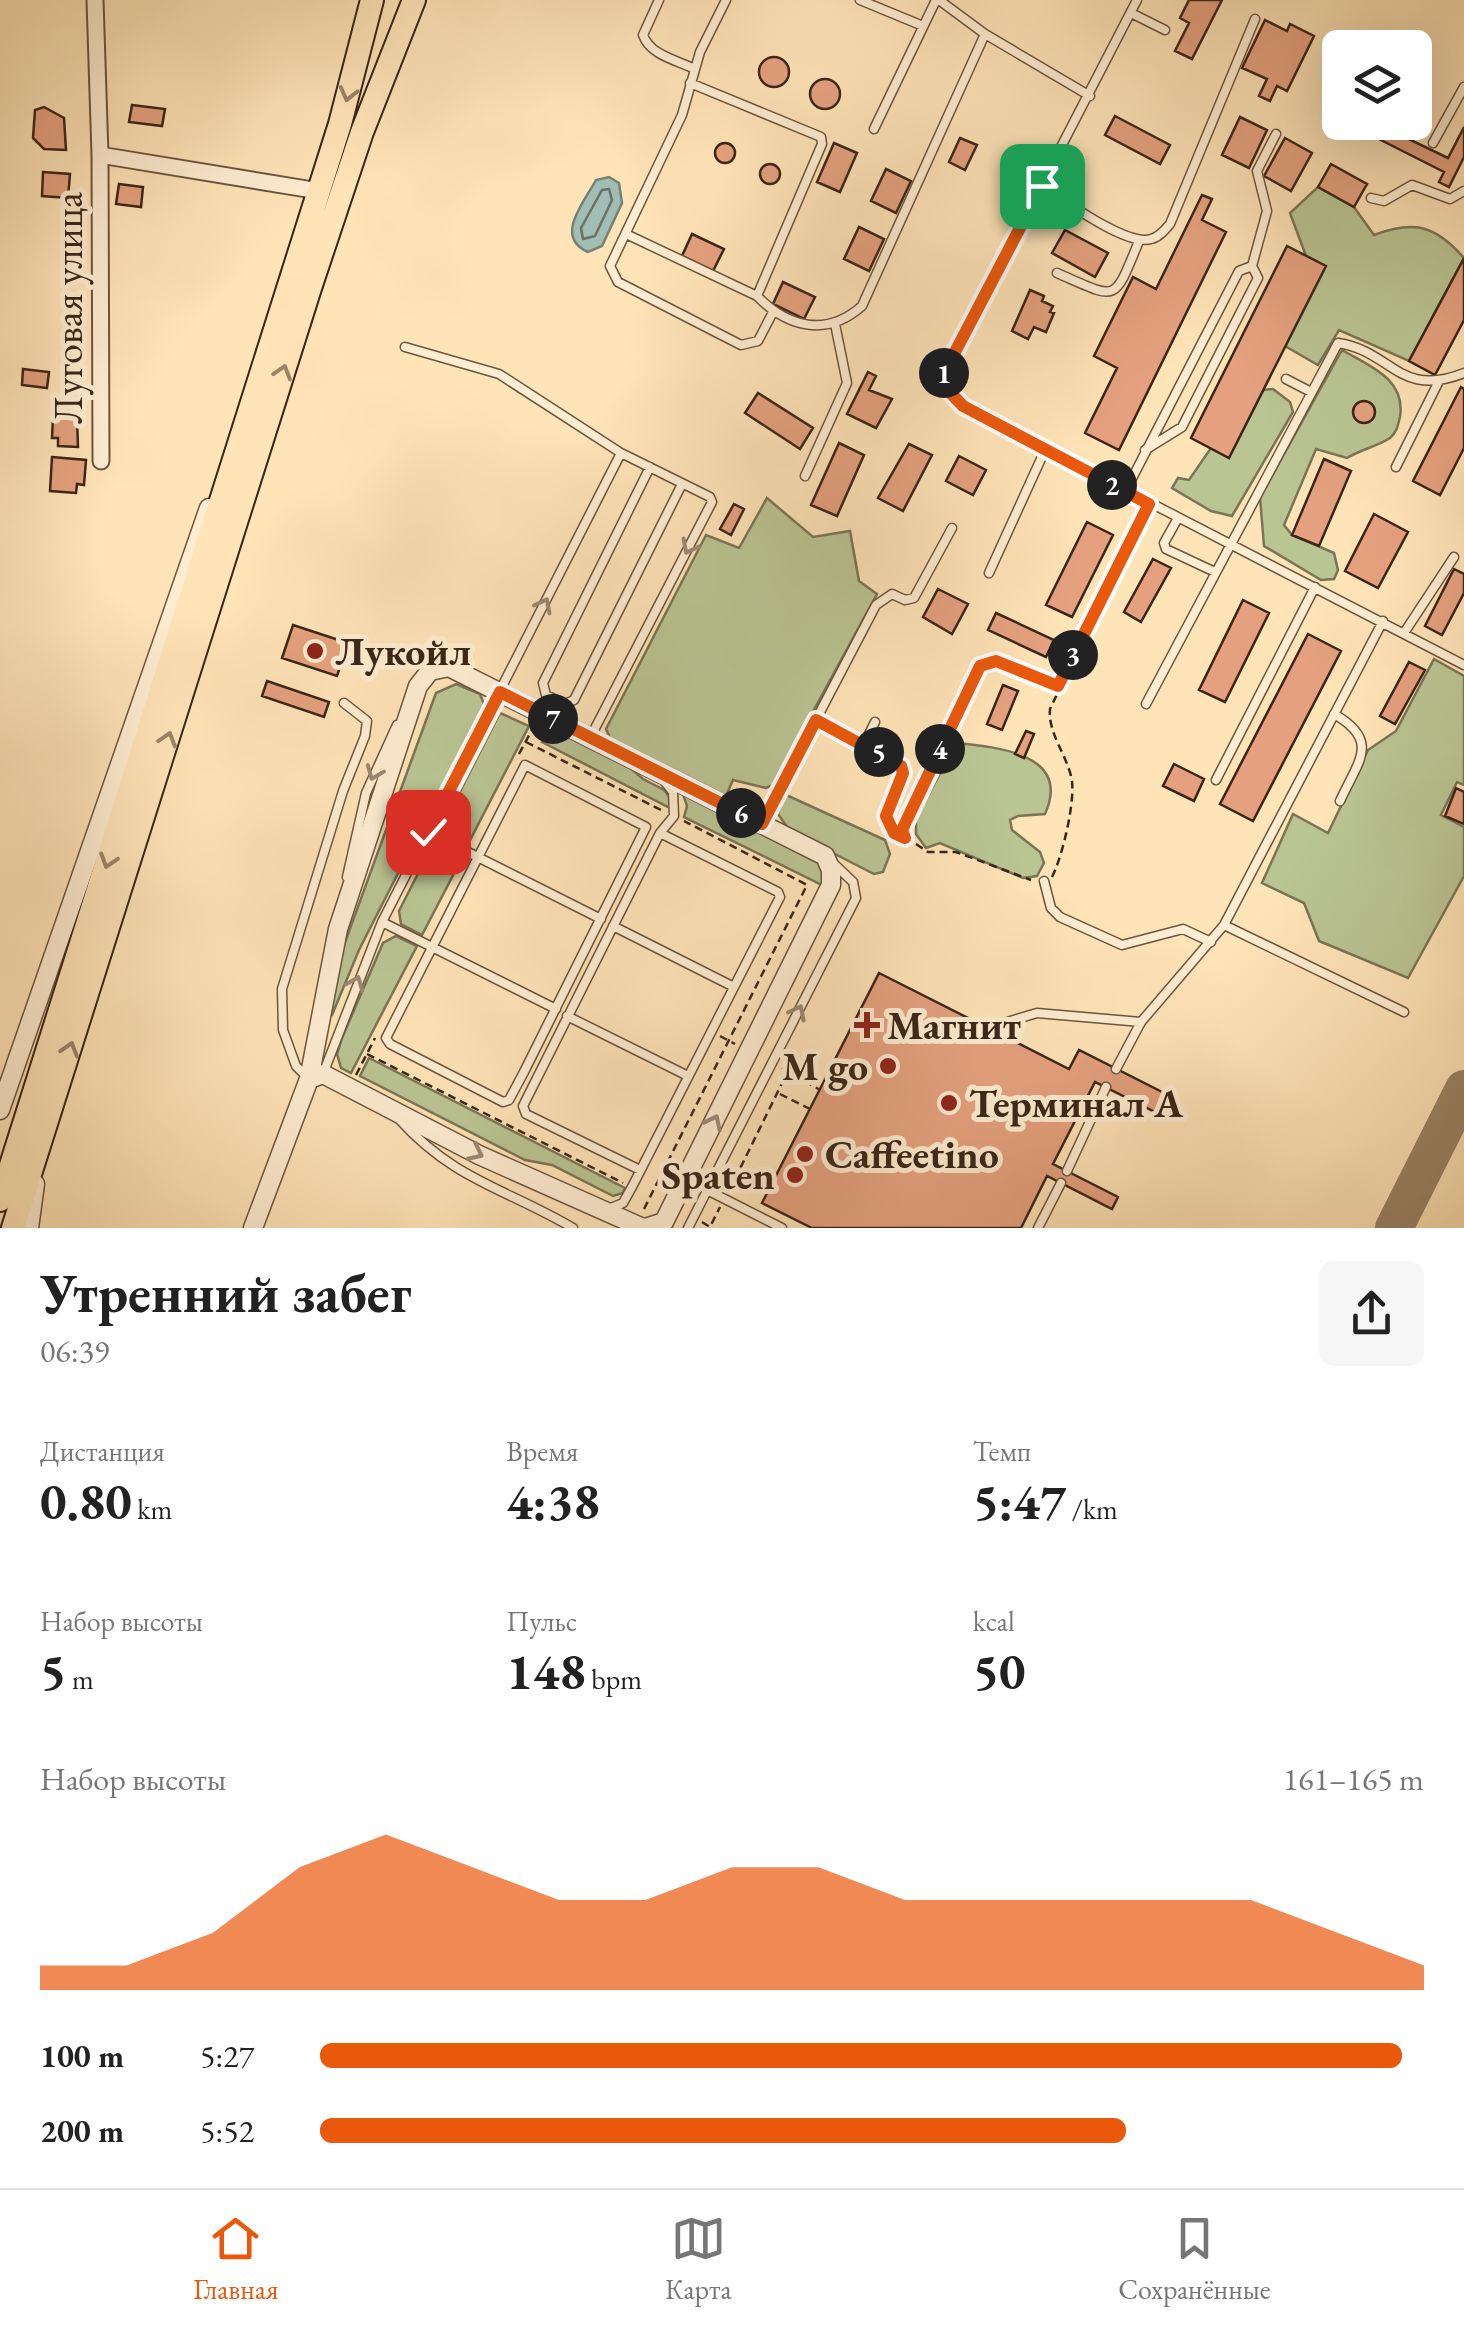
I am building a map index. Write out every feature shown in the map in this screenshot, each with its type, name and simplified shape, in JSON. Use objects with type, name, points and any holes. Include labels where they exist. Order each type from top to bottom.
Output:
[{"type":"main road","points":[[0,1200],[319,192],[372,0]]},
{"type":"main road","points":[[13,1228],[310,288],[362,132],[414,0]]},
{"type":"street","name":"Луговая улица","points":[[95,0],[100,155],[100,460]]},
{"type":"street","name":"Луговая улица","points":[[100,155],[319,192]]},
{"type":"street","points":[[0,1110],[198,534],[243,435]]},
{"type":"street","points":[[253,1228],[316,1077],[338,929],[418,686],[430,671],[450,667],[825,856],[831,870],[831,885],[664,1222],[644,1222],[602,1212],[389,1108],[316,1077]]},
{"type":"street","points":[[29,1228],[41,1142]]},
{"type":"lane","points":[[659,0],[643,35],[645,42],[694,69]]},
{"type":"lane","points":[[860,0],[923,26]]},
{"type":"lane","points":[[874,129],[937,0],[985,34],[1090,96]]},
{"type":"lane","points":[[1137,0],[944,373],[945,387],[953,399],[1045,450],[1464,665]]},
{"type":"lane","points":[[721,2],[694,69],[682,115],[610,266],[618,282],[741,344],[758,341],[773,312]]},
{"type":"lane","points":[[1131,13],[1165,30]]},
{"type":"lane","points":[[1042,186],[1139,241],[1155,239],[1170,224],[1255,18]]},
{"type":"lane","points":[[626,234],[757,296],[773,312],[806,324],[844,322],[862,306],[985,34]]},
{"type":"lane","points":[[690,83],[821,137],[822,144],[757,296]]},
{"type":"lane","points":[[1433,143],[1464,87]]},
{"type":"lane","points":[[1145,450],[1182,428],[1258,278],[1252,266],[1268,211],[1257,171],[1276,134]]},
{"type":"lane","points":[[1371,198],[1384,200],[1412,185],[1450,199],[1464,191]]},
{"type":"lane","points":[[1057,273],[1105,294],[1114,292],[1121,286],[1139,241]]},
{"type":"lane","points":[[1125,492],[1238,271],[1252,266]]},
{"type":"lane","points":[[805,476],[847,383],[836,324]]},
{"type":"lane","points":[[1146,704],[1338,343],[1414,380],[1438,384],[1464,373]]},
{"type":"lane","points":[[404,347],[499,374],[621,453],[723,509]]},
{"type":"lane","points":[[1286,380],[1311,392]]},
{"type":"lane","points":[[1396,467],[1438,384]]},
{"type":"lane","points":[[989,573],[1045,450]]},
{"type":"lane","points":[[344,703],[367,720],[364,736],[328,837],[280,1003],[283,1030],[296,1066],[316,1077],[382,922],[621,453]]},
{"type":"lane","points":[[650,468],[543,683],[546,695],[564,704],[574,700],[682,484]]},
{"type":"lane","points":[[590,738],[712,502]]},
{"type":"lane","points":[[1178,518],[1166,549],[1215,572]]},
{"type":"lane","points":[[762,824],[876,605],[892,594],[906,600],[914,598],[952,528]]},
{"type":"lane","points":[[1404,633],[1454,557]]},
{"type":"lane","points":[[1216,780],[1315,587]]},
{"type":"lane","points":[[1116,1069],[1141,1022],[1224,925],[1382,621]]},
{"type":"lane","points":[[1334,714],[1360,732],[1364,748],[1340,801]]},
{"type":"lane","points":[[816,720],[901,766],[903,773],[886,816],[894,833],[905,838]]},
{"type":"lane","points":[[864,744],[875,722]]},
{"type":"lane","points":[[525,765],[646,827],[601,919],[510,1100],[502,1102],[387,1042],[525,765]]},
{"type":"lane","points":[[640,1170],[524,1110],[660,833],[674,816],[673,792],[656,772]]},
{"type":"lane","points":[[428,832],[601,919]]},
{"type":"lane","points":[[602,1212],[622,1202],[640,1170],[780,894],[660,833]]},
{"type":"lane","points":[[688,1228],[856,898],[853,882],[825,856]]},
{"type":"lane","points":[[1044,881],[1051,908],[1060,917],[1122,945],[1183,929],[1211,942]]},
{"type":"lane","points":[[382,922],[556,1010]]},
{"type":"lane","points":[[1224,925],[1404,1012]]},
{"type":"lane","points":[[613,926],[734,987]]},
{"type":"lane","points":[[1007,1022],[1036,1013],[1141,1022]]},
{"type":"lane","points":[[568,1016],[688,1076]]},
{"type":"lane","points":[[1067,1171],[1106,1087]]},
{"type":"lane","points":[[389,1108],[422,1146],[467,1177],[572,1228]]},
{"type":"lane","points":[[1038,1228],[1061,1183]]},
{"type":"lane","points":[[708,1190],[782,1228]]},
{"type":"path","points":[[1058,686],[996,661],[980,666],[902,830],[905,838],[928,852],[956,852],[1041,883],[1053,876],[1060,859],[1073,783],[1049,722],[1058,686],[1149,504]]},
{"type":"path","points":[[526,742],[807,884],[644,1222]]},
{"type":"path","points":[[821,1087],[788,1071],[821,1087]]},
{"type":"path","points":[[778,1092],[810,1109]]},
{"type":"green space","points":[[1318,187],[1354,207],[1374,235],[1401,228],[1423,228],[1443,238],[1464,258],[1409,361],[1339,330],[1318,365],[1285,346],[1325,266],[1306,256],[1290,213]]},
{"type":"green space","points":[[1342,350],[1392,383],[1400,417],[1390,438],[1347,458],[1316,449],[1284,525],[1292,535],[1334,553],[1338,570],[1334,579],[1321,580],[1264,546],[1260,497]]},
{"type":"green space","points":[[1273,389],[1290,402],[1293,412],[1232,516],[1211,511],[1172,488],[1178,478],[1189,480],[1211,448],[1263,390]]},
{"type":"green space","points":[[767,498],[813,537],[850,531],[859,581],[877,594],[773,785],[766,788],[733,780],[725,798],[612,742],[606,729],[706,535],[739,548]]},
{"type":"green space","points":[[1434,659],[1464,676],[1464,785],[1457,782],[1441,815],[1464,827],[1464,876],[1408,978],[1319,941],[1304,903],[1262,883],[1293,814],[1328,833],[1368,750],[1396,731]]},
{"type":"green space","points":[[456,684],[480,694],[484,704],[359,950],[332,1015],[327,1015],[340,956],[436,693]]},
{"type":"green space","points":[[500,713],[529,726],[468,844],[448,835],[444,823]]},
{"type":"green space","points":[[551,724],[621,760],[664,790],[671,799],[670,808],[542,742]]},
{"type":"green space","points":[[956,743],[1010,751],[1040,766],[1048,778],[1051,794],[1045,814],[1010,820],[1012,830],[1040,852],[1044,863],[1037,876],[1023,878],[940,843],[926,848],[916,834],[916,819]]},
{"type":"green space","points":[[683,794],[825,866],[824,886],[684,817],[687,806]]},
{"type":"green space","points":[[784,794],[885,840],[890,854],[883,872],[874,874],[790,831],[778,814]]},
{"type":"green space","points":[[441,847],[462,858],[422,935],[401,924],[399,911],[430,850]]},
{"type":"green space","points":[[396,936],[417,946],[351,1073],[341,1068],[337,1054],[342,1038],[383,943]]},
{"type":"green space","points":[[369,1058],[625,1188],[623,1193],[613,1196],[552,1165],[525,1160],[360,1076]]},
{"type":"water","points":[[609,177],[619,183],[622,203],[602,246],[588,252],[573,238],[574,219],[596,180]]},
{"type":"building","points":[[1189,0],[1222,0],[1192,59],[1175,51],[1189,23],[1180,18]]},
{"type":"building","points":[[1265,20],[1287,31],[1290,24],[1314,36],[1287,91],[1277,86],[1270,101],[1259,96],[1267,79],[1242,68]]},
{"type":"building","points":[[774,57],[785,61],[789,72],[785,83],[774,87],[763,83],[759,72],[763,61]]},
{"type":"building","points":[[825,79],[836,83],[840,94],[836,105],[825,109],[814,105],[810,94],[814,83]]},
{"type":"building","points":[[132,105],[165,109],[162,126],[129,122]]},
{"type":"building","points":[[44,107],[64,118],[66,150],[44,149],[33,138],[35,110]]},
{"type":"building","points":[[1115,116],[1170,145],[1160,164],[1105,135]]},
{"type":"building","points":[[1240,117],[1267,130],[1249,168],[1222,155]]},
{"type":"building","points":[[1464,127],[1464,157],[1449,187],[1439,182],[1444,172],[1381,140],[1410,140],[1448,158]]},
{"type":"building","points":[[960,138],[977,145],[965,170],[949,162]]},
{"type":"building","points":[[1285,138],[1312,153],[1291,191],[1264,176]]},
{"type":"building","points":[[725,143],[735,153],[725,163],[715,153]]},
{"type":"building","points":[[834,143],[857,153],[840,192],[817,182]]},
{"type":"building","points":[[770,164],[780,174],[770,184],[760,174]]},
{"type":"building","points":[[1331,164],[1367,184],[1354,207],[1318,187]]},
{"type":"building","points":[[886,169],[911,181],[896,213],[871,201]]},
{"type":"building","points":[[43,172],[70,174],[68,198],[42,196]]},
{"type":"building","points":[[119,184],[143,187],[141,207],[116,204]]},
{"type":"building","points":[[1202,195],[1212,199],[1202,220],[1226,232],[1119,450],[1085,433],[1117,368],[1094,356],[1133,277],[1156,289]]},
{"type":"building","points":[[859,227],[884,239],[869,271],[844,259]]},
{"type":"building","points":[[1065,230],[1108,253],[1095,277],[1052,253]]},
{"type":"building","points":[[692,234],[724,249],[713,271],[682,256]]},
{"type":"building","points":[[1287,246],[1326,266],[1229,458],[1191,438]]},
{"type":"building","points":[[1464,258],[1464,320],[1435,375],[1409,361]]},
{"type":"building","points":[[783,282],[815,297],[804,319],[773,304]]},
{"type":"building","points":[[1030,290],[1044,296],[1042,301],[1053,306],[1050,312],[1054,313],[1046,332],[1034,327],[1028,339],[1012,331]]},
{"type":"building","points":[[23,369],[49,372],[47,388],[22,385]]},
{"type":"building","points":[[868,372],[876,376],[869,390],[892,399],[876,428],[847,414]]},
{"type":"building","points":[[1461,387],[1464,448],[1440,495],[1413,481]]},
{"type":"building","points":[[758,393],[813,428],[800,449],[745,413]]},
{"type":"building","points":[[1364,401],[1372,404],[1372,420],[1364,423],[1356,420],[1353,412],[1356,404]]},
{"type":"building","points":[[53,416],[77,418],[78,447],[58,446],[58,438],[52,438]]},
{"type":"building","points":[[839,443],[864,455],[837,516],[811,505]]},
{"type":"building","points":[[909,444],[932,455],[903,511],[878,498]]},
{"type":"building","points":[[959,456],[986,470],[973,495],[946,481]]},
{"type":"building","points":[[52,457],[86,460],[84,485],[77,484],[76,493],[50,491]]},
{"type":"building","points":[[1324,459],[1351,471],[1319,546],[1292,535]]},
{"type":"building","points":[[734,504],[744,509],[731,535],[720,529]]},
{"type":"building","points":[[1374,514],[1408,532],[1378,588],[1345,571]]},
{"type":"building","points":[[1087,522],[1113,535],[1072,617],[1046,605]]},
{"type":"building","points":[[1153,559],[1171,568],[1141,622],[1124,612]]},
{"type":"building","points":[[1454,569],[1464,574],[1464,593],[1442,635],[1425,626]]},
{"type":"building","points":[[938,589],[968,604],[952,634],[923,617]]},
{"type":"building","points":[[1243,600],[1269,613],[1225,702],[1199,690]]},
{"type":"building","points":[[996,613],[1054,640],[1046,657],[988,630]]},
{"type":"building","name":"Лукойл","points":[[293,625],[348,643],[337,676],[282,658]]},
{"type":"building","points":[[1308,634],[1341,651],[1253,821],[1220,804]]},
{"type":"building","points":[[1409,662],[1425,670],[1395,724],[1380,716]]},
{"type":"building","points":[[267,681],[329,702],[324,717],[262,696]]},
{"type":"building","points":[[1003,685],[1018,691],[1002,730],[987,724]]},
{"type":"building","points":[[1026,731],[1034,734],[1024,758],[1015,754]]},
{"type":"building","points":[[1174,764],[1204,779],[1194,801],[1163,786]]},
{"type":"building","points":[[1456,788],[1464,792],[1464,824],[1445,816]]},
{"type":"building","name":"Терминал А","points":[[879,973],[1069,1069],[1079,1050],[1170,1096],[1161,1115],[1095,1082],[1053,1164],[1118,1197],[1112,1209],[1047,1176],[1021,1228],[812,1228],[762,1203]]},
{"type":"taxiway","points":[[1394,1228],[1464,1089]]},
{"type":"place","name":"Лукойл","points":[[315,651]]},
{"type":"place","name":"Магнит","points":[[867,1025]]},
{"type":"place","name":"М go","points":[[888,1066]]},
{"type":"place","name":"Терминал А","points":[[949,1103]]},
{"type":"place","name":"Caffeetino","points":[[805,1154]]},
{"type":"place","name":"Spaten","points":[[795,1175]]},
{"type":"route","points":[[428,832],[500,692],[762,824],[816,720],[901,766],[903,773],[886,816],[887,825],[905,838],[902,830],[980,666],[996,661],[1058,686],[1149,504],[963,406],[945,387],[944,373],[1042,186]]}]
